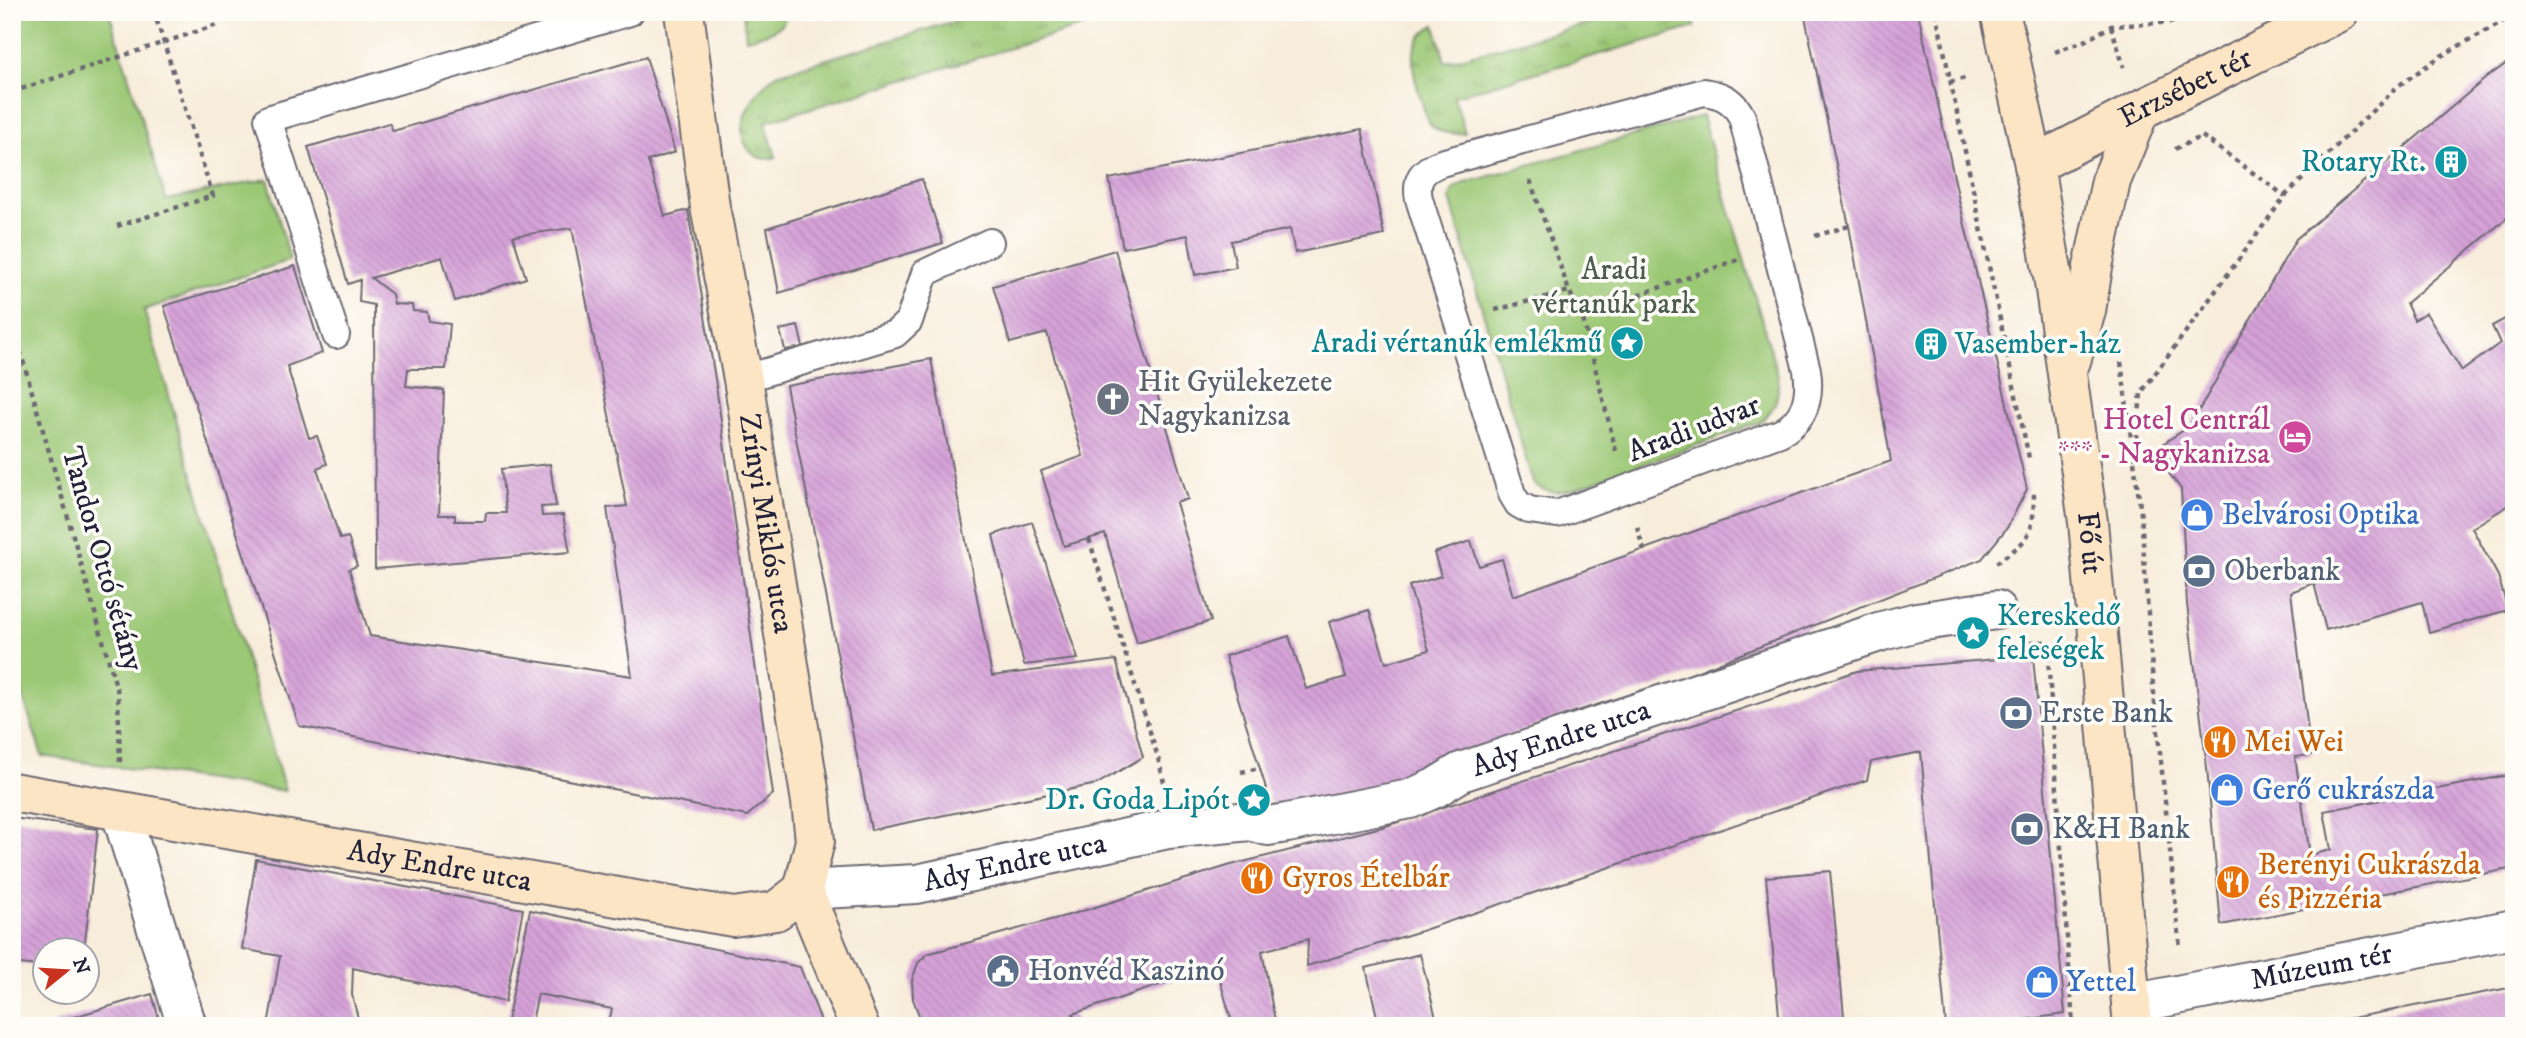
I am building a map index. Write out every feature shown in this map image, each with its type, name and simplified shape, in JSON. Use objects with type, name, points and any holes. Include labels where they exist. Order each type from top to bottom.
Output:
[{"type":"street","name":"Zrínyi Miklós utca","points":[[684,12],[710,207],[743,379],[813,815],[816,841],[803,890]]},
{"type":"street","points":[[2000,12],[2012,66]]},
{"type":"street","name":"Erzsébet tér","points":[[2034,165],[2339,12]]},
{"type":"street","name":"Fő út","points":[[2012,66],[2034,165],[2068,373],[2088,522],[2132,1015]]},
{"type":"street","points":[[2068,373],[2086,311],[2092,267],[2111,181],[2140,110]]},
{"type":"street","name":"Ady Endre utca","points":[[12,792],[733,917],[776,911],[803,890],[917,884],[1168,829],[1250,821],[1268,826],[1278,825],[1410,799],[1461,772],[1882,631],[1917,622],[1996,610]]},
{"type":"street","points":[[121,813],[187,1026]]},
{"type":"street","points":[[803,890],[859,1026]]},
{"type":"street","name":"Múzeum tér","points":[[2132,1015],[2185,994],[2514,929]]},
{"type":"lane","points":[[336,335],[268,119],[629,12]]},
{"type":"lane","name":"Aradi udvar","points":[[1704,92],[1718,94],[1734,103],[1742,117],[1775,247],[1809,382],[1801,416],[1780,433],[1557,514],[1536,512],[1518,504],[1512,494],[1419,199],[1418,183],[1422,174],[1430,167],[1704,92]]},
{"type":"lane","points":[[743,379],[895,334],[909,321],[920,281],[925,273],[990,242]]},
{"type":"path","points":[[117,226],[213,196],[154,12]]},
{"type":"path","points":[[1936,12],[2032,471]]},
{"type":"path","points":[[2012,66],[2079,43],[2111,26],[2176,22],[2206,12]]},
{"type":"path","points":[[2185,994],[2153,684],[2141,514],[2133,470],[2141,393],[2285,195],[2398,86],[2441,56],[2514,15]]},
{"type":"path","points":[[12,92],[220,24]]},
{"type":"path","points":[[2166,154],[2202,136],[2285,195]]},
{"type":"path","points":[[1517,143],[1569,291],[1582,315],[1644,551]]},
{"type":"path","points":[[1582,315],[1775,247],[1849,226]]},
{"type":"path","points":[[1458,320],[1569,291]]},
{"type":"path","name":"Tandor Ottó sétány","points":[[12,322],[118,693],[121,813]]},
{"type":"path","points":[[2034,485],[2033,526],[2026,542],[1996,564],[1996,642],[2047,642],[2073,1026]]},
{"type":"path","points":[[1089,539],[1164,782]]},
{"type":"path","points":[[1237,773],[1260,768]]},
{"type":"green space","points":[[12,12],[109,12],[166,200],[268,179],[290,260],[144,310],[285,791],[42,756],[12,662]]},
{"type":"green space","points":[[743,12],[786,12],[785,19],[777,28],[746,39]]},
{"type":"green space","points":[[985,12],[1130,12],[765,122],[776,157],[765,159],[756,156],[744,141],[742,131],[748,109],[761,89],[777,74]]},
{"type":"green space","points":[[1630,12],[1691,12],[1695,27],[1454,96],[1465,133],[1440,131],[1429,122],[1416,81],[1413,60],[1418,40],[1435,25],[1445,62]]},
{"type":"green space","name":"Aradi vértanúk park","points":[[1702,116],[1778,376],[1775,402],[1759,423],[1577,488],[1559,492],[1543,490],[1533,483],[1450,199],[1451,193],[1465,183]]},
{"type":"building","name":"Vasember-ház","points":[[1804,12],[1918,12],[2027,489],[2007,528],[1982,559],[1683,677],[1553,719],[1444,761],[1420,785],[1275,817],[1225,656],[1289,636],[1306,689],[1346,677],[1329,622],[1369,610],[1386,663],[1429,650],[1409,586],[1441,576],[1434,553],[1471,541],[1479,566],[1502,559],[1513,596],[1891,461],[1849,226]]},
{"type":"building","points":[[646,57],[675,152],[648,161],[665,216],[688,210],[716,385],[773,794],[747,816],[299,726],[164,306],[295,266],[322,353],[287,366],[309,438],[317,436],[327,464],[317,468],[340,539],[348,537],[357,566],[349,569],[370,636],[632,676],[607,508],[627,506],[572,228],[513,236],[526,278],[455,301],[442,257],[371,278],[392,294],[394,304],[412,305],[413,311],[427,312],[429,321],[450,324],[446,369],[408,369],[406,386],[444,390],[439,515],[455,515],[455,521],[485,521],[486,513],[506,513],[501,469],[550,464],[556,506],[541,507],[542,516],[563,515],[570,552],[375,569],[374,305],[359,302],[360,280],[348,284],[308,147],[389,123],[393,131]]},
{"type":"building","points":[[2514,58],[2514,212],[2406,303],[2414,320],[2426,313],[2462,371],[2500,343],[2492,326],[2514,314],[2514,502],[2472,528],[2498,576],[2508,610],[2429,632],[2422,602],[2326,630],[2314,583],[2291,592],[2311,755],[2295,757],[2310,855],[2331,850],[2324,811],[2514,774],[2514,868],[2221,925],[2207,768],[2187,604],[2181,489],[2163,461],[2164,443],[2190,426],[2296,239],[2486,78]]},
{"type":"building","points":[[1362,129],[1384,235],[1295,253],[1290,229],[1231,241],[1236,267],[1195,275],[1188,235],[1123,248],[1109,179]]},
{"type":"building","points":[[922,179],[943,243],[779,293],[767,228]]},
{"type":"building","name":"Hit Gyülekezete Nagykanizsa","points":[[1115,250],[1188,499],[1176,503],[1211,621],[1137,643],[1105,534],[1064,546],[1041,471],[1083,456],[1047,333],[1010,343],[993,286]]},
{"type":"building","points":[[798,326],[803,347],[785,350],[780,330]]},
{"type":"building","points":[[931,359],[992,676],[1116,660],[1143,757],[1097,784],[871,830],[786,386]]},
{"type":"building","points":[[1032,522],[1078,659],[1024,665],[993,535]]},
{"type":"building","points":[[2033,656],[2065,1014],[1978,1026],[1946,1026],[1921,752],[1871,762],[1867,780],[1421,931],[1307,966],[1308,939],[1262,951],[1275,1021],[1233,1026],[1216,966],[1073,1014],[1077,1026],[923,1026],[913,999],[912,980],[918,963],[927,954],[1076,913],[1231,865],[1386,826],[1857,671]]},
{"type":"building","points":[[12,818],[98,829],[86,936],[32,936],[32,965],[12,963]]},
{"type":"building","points":[[256,859],[523,909],[505,1002],[353,968],[352,995],[360,1026],[270,1026],[280,956],[242,949]]},
{"type":"building","points":[[1830,871],[1845,1026],[1780,1026],[1766,877]]},
{"type":"building","points":[[530,910],[800,967],[823,1026],[608,1026],[612,1009],[538,994],[531,1026],[506,1026]]},
{"type":"building","points":[[1420,954],[1438,1026],[1379,1026],[1366,968]]},
{"type":"building","points":[[2514,987],[2514,1026],[2320,1026],[2320,1024]]},
{"type":"building","points":[[152,994],[161,1026],[57,1026],[56,1022]]},
{"type":"place","name":"Rotary Rt.","points":[[2451,162]]},
{"type":"place","name":"Aradi vértanúk emlékmű","points":[[1627,343]]},
{"type":"place","name":"Vasember-ház","points":[[1931,344]]},
{"type":"place","name":"Hit Gyülekezete Nagykanizsa","points":[[1113,399]]},
{"type":"place","name":"Hotel Centrál *** - Nagykanizsa","points":[[2295,437]]},
{"type":"place","name":"Belvárosi Optika","points":[[2197,515]]},
{"type":"place","name":"Oberbank","points":[[2199,571]]},
{"type":"place","name":"Kereskedő feleségek","points":[[1973,633]]},
{"type":"place","name":"Erste Bank","points":[[2016,713]]},
{"type":"place","name":"Mei Wei","points":[[2220,742]]},
{"type":"place","name":"Gerő cukrászda","points":[[2227,790]]},
{"type":"place","name":"Dr. Goda Lipót","points":[[1254,800]]},
{"type":"place","name":"K&H Bank","points":[[2027,829]]},
{"type":"place","name":"Gyros Ételbár","points":[[1257,878]]},
{"type":"place","name":"Berényi Cukrászda és Pizzéria","points":[[2233,882]]},
{"type":"place","name":"Honvéd Kaszinó","points":[[1003,971]]},
{"type":"place","name":"Yettel","points":[[2042,982]]}]
